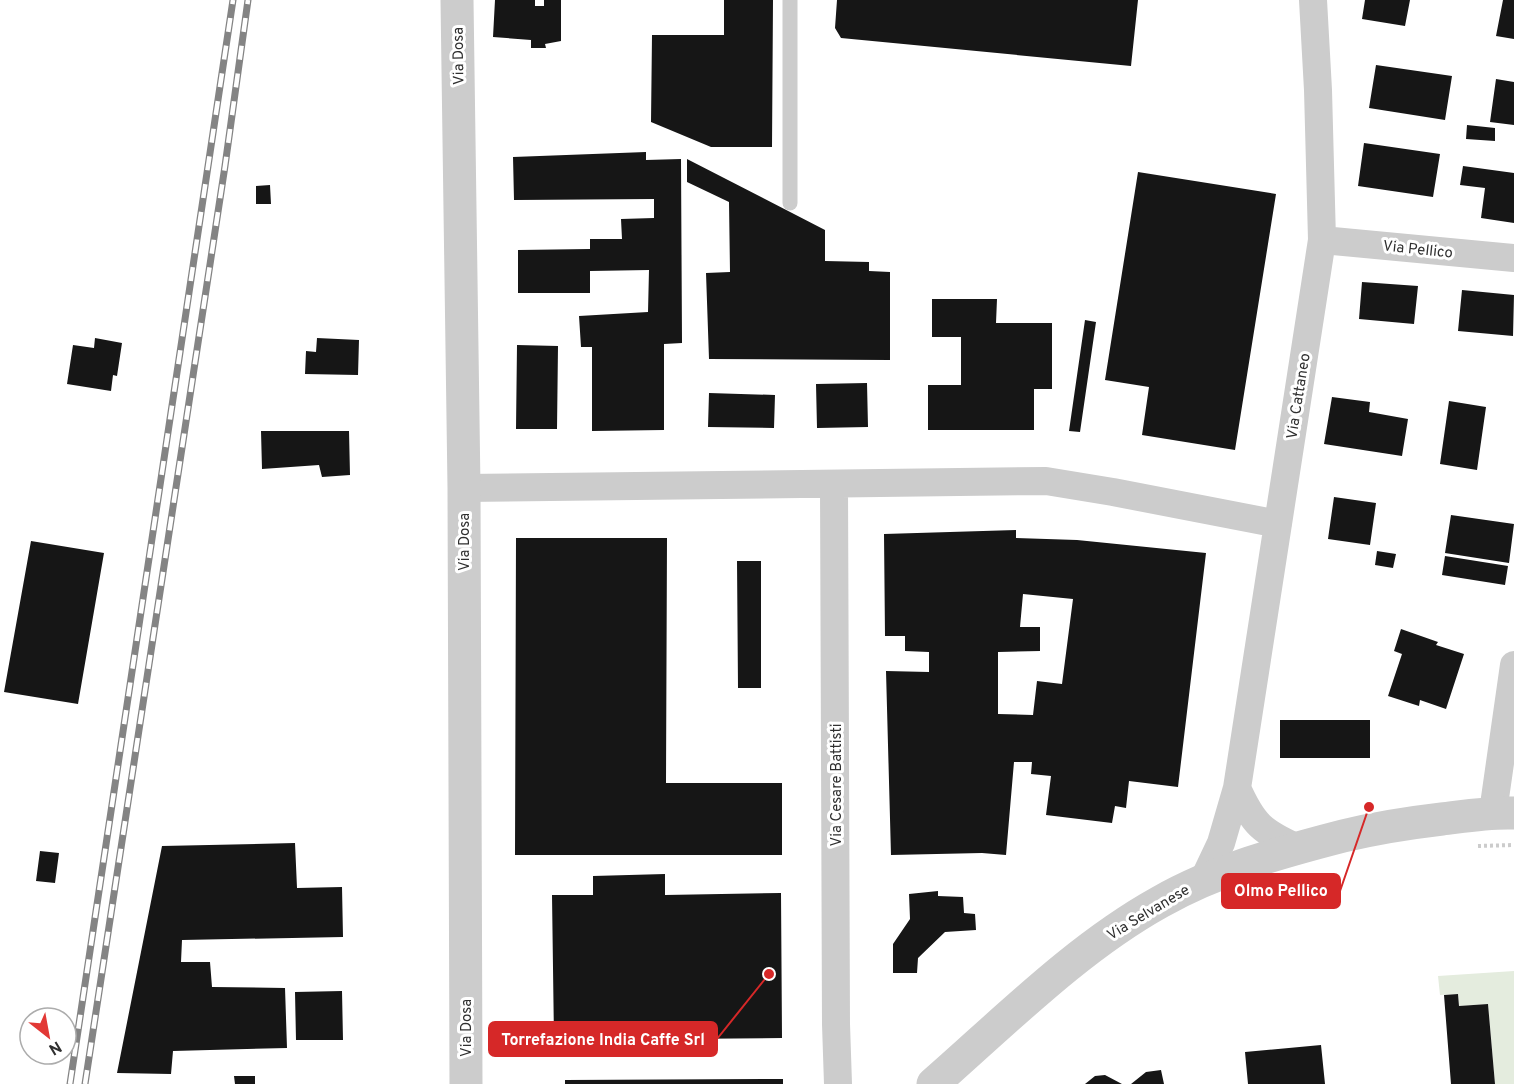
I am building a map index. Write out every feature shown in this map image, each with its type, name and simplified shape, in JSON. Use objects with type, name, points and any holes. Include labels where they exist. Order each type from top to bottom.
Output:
[{"type":"street","name":"Via Dosa","points":[[457,0],[464,488],[466,1084]]},
{"type":"street","name":"Via Cattaneo","points":[[1203,880],[1221,843],[1237,788],[1322,240],[1313,0]]},
{"type":"street","name":"Via Pellico","points":[[1322,240],[1514,258]]},
{"type":"street","points":[[464,488],[1046,482],[1113,492],[1278,524]]},
{"type":"street","name":"Via Cesare Battisti","points":[[834,485],[838,1084]]},
{"type":"street","points":[[1503,813],[1514,664]]},
{"type":"street","points":[[1237,788],[1247,811],[1264,831],[1298,848]]},
{"type":"street","name":"Via Cattaneo","points":[[1237,788],[1239,813],[1235,853],[1239,867]]},
{"type":"street","name":"Via Selvanese","points":[[933,1084],[1104,938],[1160,901],[1203,880],[1298,848],[1379,827],[1503,813]]},
{"type":"lane","points":[[790,0],[790,203]]},
{"type":"path","points":[[1470,846],[1514,845]]},
{"type":"shaded area","points":[[1514,971],[1514,1084],[1495,1084],[1488,1004],[1459,1006],[1458,994],[1440,995],[1438,976]]},
{"type":"building","points":[[495,0],[535,0],[535,6],[544,6],[544,0],[561,0],[561,41],[545,44],[546,48],[531,48],[531,40],[493,37]]},
{"type":"building","points":[[724,0],[773,0],[772,147],[711,147],[651,122],[652,35],[724,35]]},
{"type":"building","points":[[837,0],[1138,0],[1131,66],[841,38],[835,28]]},
{"type":"building","points":[[1365,0],[1410,0],[1405,26],[1362,19]]},
{"type":"building","points":[[1503,0],[1514,0],[1514,39],[1496,36]]},
{"type":"building","points":[[1376,65],[1452,76],[1445,120],[1369,108]]},
{"type":"building","points":[[1496,79],[1514,82],[1514,125],[1490,122]]},
{"type":"building","points":[[1467,125],[1495,128],[1495,141],[1466,139]]},
{"type":"building","points":[[1364,143],[1440,154],[1433,197],[1358,186]]},
{"type":"building","points":[[646,152],[646,160],[681,159],[682,343],[664,344],[664,430],[592,431],[592,347],[581,347],[579,316],[648,312],[649,270],[590,271],[590,293],[518,293],[518,250],[590,249],[590,239],[622,239],[621,219],[654,218],[654,199],[514,200],[513,157]]},
{"type":"building","points":[[687,159],[825,230],[825,261],[869,262],[869,271],[890,272],[890,360],[709,359],[706,273],[730,272],[729,202],[687,182]]},
{"type":"building","points":[[1463,166],[1514,173],[1514,223],[1481,218],[1485,188],[1460,185]]},
{"type":"building","points":[[1138,172],[1276,194],[1235,450],[1142,435],[1149,387],[1105,380]]},
{"type":"building","points":[[270,185],[271,204],[256,204],[256,186]]},
{"type":"building","points":[[1362,282],[1418,286],[1414,324],[1359,319]]},
{"type":"building","points":[[1462,290],[1514,295],[1513,336],[1458,331]]},
{"type":"building","points":[[932,299],[997,299],[996,323],[1052,323],[1052,389],[1034,389],[1034,430],[928,430],[928,385],[961,385],[961,337],[932,337]]},
{"type":"building","points":[[1085,320],[1096,322],[1080,432],[1069,431]]},
{"type":"building","points":[[95,338],[122,343],[117,376],[113,375],[111,391],[67,384],[73,345],[94,348]]},
{"type":"building","points":[[317,338],[359,340],[358,375],[305,374],[306,351],[316,352]]},
{"type":"building","points":[[517,345],[558,346],[557,429],[516,429]]},
{"type":"building","points":[[867,383],[868,427],[817,428],[816,384]]},
{"type":"building","points":[[709,393],[775,395],[774,428],[708,427]]},
{"type":"building","points":[[1332,397],[1370,402],[1369,412],[1408,419],[1402,456],[1324,444]]},
{"type":"building","points":[[1449,401],[1486,407],[1477,470],[1440,464]]},
{"type":"building","points":[[261,431],[349,431],[350,475],[322,477],[319,465],[262,469]]},
{"type":"building","points":[[1334,497],[1376,503],[1370,545],[1328,539]]},
{"type":"building","points":[[1451,515],[1514,524],[1509,563],[1445,553]]},
{"type":"building","points":[[1016,530],[1016,538],[1077,540],[1206,553],[1178,787],[1129,781],[1126,808],[1115,806],[1112,823],[1046,815],[1051,776],[1031,774],[1032,762],[1014,762],[1006,855],[982,853],[891,855],[886,671],[929,672],[929,652],[905,651],[905,636],[885,636],[884,534]],"holes":[[[1023,594],[1073,599],[1062,684],[1037,681],[1033,715],[998,714],[998,652],[1040,651],[1040,627],[1020,627]]]},
{"type":"building","points":[[516,538],[667,538],[666,783],[782,783],[782,855],[515,855]]},
{"type":"building","points":[[31,541],[104,553],[78,704],[4,692]]},
{"type":"building","points":[[1377,551],[1396,554],[1393,568],[1375,565]]},
{"type":"building","points":[[1445,556],[1508,566],[1505,585],[1442,575]]},
{"type":"building","points":[[737,561],[761,561],[761,688],[738,688]]},
{"type":"building","points":[[1401,629],[1438,642],[1436,645],[1464,654],[1446,709],[1420,700],[1419,706],[1388,696],[1402,654],[1394,651]]},
{"type":"building","points":[[1280,720],[1370,720],[1370,758],[1280,758]]},
{"type":"building","points":[[295,843],[297,888],[342,887],[343,937],[182,940],[181,962],[210,962],[212,987],[285,988],[287,1048],[173,1051],[171,1074],[117,1073],[162,846]]},
{"type":"building","points":[[40,851],[59,853],[55,883],[36,881]]},
{"type":"building","points":[[665,874],[665,895],[781,893],[782,1038],[554,1040],[552,895],[593,895],[593,876]]},
{"type":"building","points":[[938,891],[938,896],[963,897],[964,913],[975,914],[976,930],[945,932],[918,958],[917,973],[893,973],[893,944],[910,919],[909,894]]},
{"type":"building","points":[[342,991],[343,1040],[296,1040],[295,992]]},
{"type":"building","points":[[1458,994],[1459,1006],[1488,1004],[1495,1084],[1451,1084],[1444,995]]},
{"type":"building","points":[[1321,1045],[1325,1084],[1248,1084],[1245,1052]]},
{"type":"building","points":[[1161,1070],[1164,1084],[1131,1084],[1146,1072]]},
{"type":"building","points":[[1105,1075],[1122,1084],[1085,1084],[1095,1076]]},
{"type":"building","points":[[234,1076],[255,1076],[255,1084],[235,1084]]},
{"type":"building","points":[[783,1079],[783,1084],[565,1084],[565,1080]]},
{"type":"railway","points":[[70,1084],[233,0]]},
{"type":"railway","points":[[85,1084],[225,166],[248,0]]},
{"type":"place","name":"Olmo Pellico","points":[[1369,807]]},
{"type":"place","name":"Torrefazione India Caffe Srl","points":[[769,974]]}]
